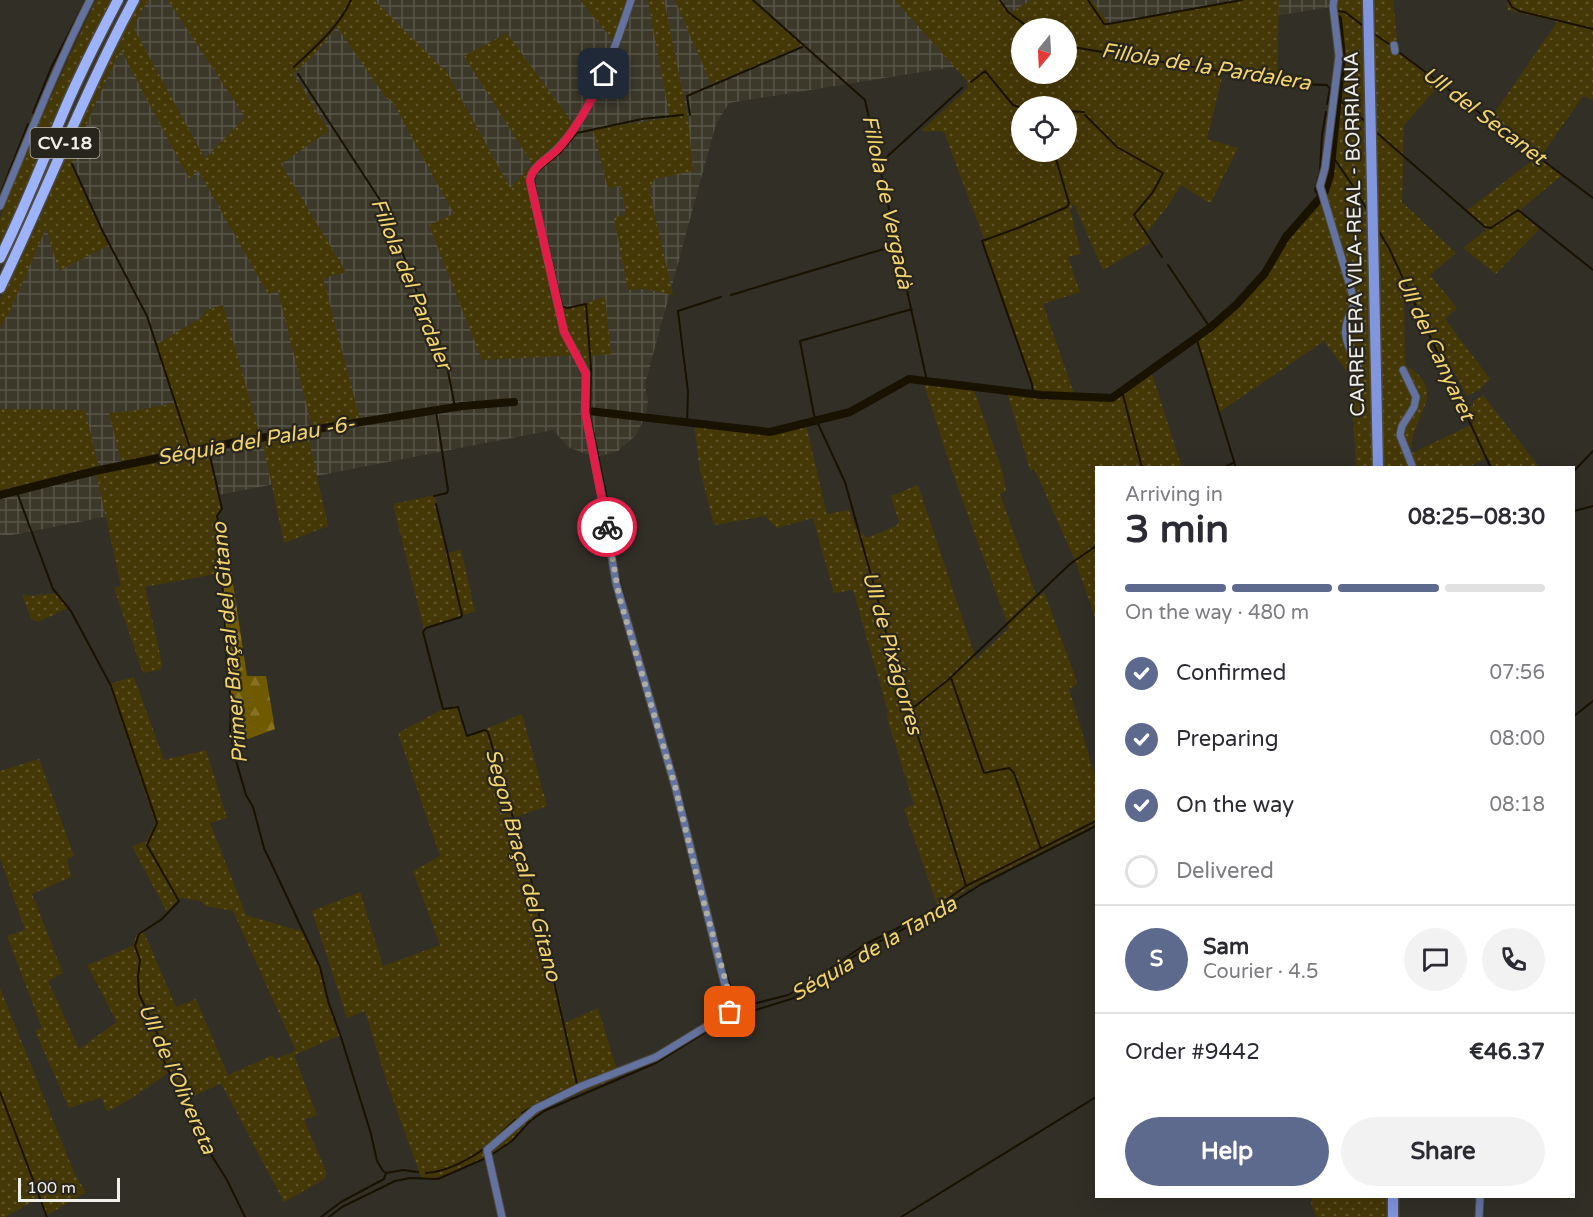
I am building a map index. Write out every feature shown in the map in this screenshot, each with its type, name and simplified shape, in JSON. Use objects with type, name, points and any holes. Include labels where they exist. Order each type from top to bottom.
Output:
[{"type":"main road","name":"CV-18","points":[[0,258],[64,110],[118,0]]},
{"type":"main road","name":"CV-18","points":[[0,288],[48,185],[100,64],[134,0]]},
{"type":"main road","name":"CARRETERA VILA-REAL - BORRIANA","points":[[1368,0],[1378,466]]},
{"type":"main road","points":[[1393,1198],[1393,1217]]},
{"type":"street","points":[[0,206],[26,138],[90,0]]},
{"type":"street","points":[[502,1217],[487,1150],[524,1116],[582,1086],[656,1057],[730,1012],[731,1009],[675,786],[616,583],[585,412],[586,374],[564,332],[530,181],[533,171],[557,149],[574,128],[598,87],[617,43],[631,0]]},
{"type":"street","points":[[1334,0],[1339,56],[1325,168],[1320,186],[1355,303],[1345,326],[1347,344],[1358,366]]},
{"type":"street","points":[[1402,370],[1416,398],[1400,435],[1412,466]]},
{"type":"street","points":[[1479,1217],[1480,1198]]},
{"type":"shaded area","points":[[96,0],[113,0],[67,90],[0,247],[0,218],[36,129]]},
{"type":"shaded area","points":[[140,0],[148,0],[133,27],[205,159],[245,117],[168,0],[374,0],[442,68],[444,67],[510,188],[529,168],[561,310],[605,297],[611,354],[591,356],[591,372],[588,373],[580,355],[482,360],[429,225],[454,214],[391,99],[388,100],[337,27],[294,75],[329,131],[281,164],[346,272],[323,278],[361,423],[313,430],[278,291],[268,294],[198,170],[189,179],[121,50],[94,106],[71,164],[109,245],[59,271],[46,228],[10,311],[0,327],[0,300],[41,215],[86,107]]},
{"type":"shaded area","points":[[142,0],[1362,0],[1362,2],[1077,47],[1077,18],[1011,18],[1011,58],[729,103],[716,124],[645,384],[648,402],[645,417],[636,435],[618,451],[600,456],[586,454],[568,447],[553,430],[12,535],[0,535],[0,304]]},
{"type":"shaded area","points":[[580,0],[629,0],[615,43]]},
{"type":"shaded area","points":[[648,0],[664,0],[688,119],[693,171],[655,179],[649,189],[673,295],[646,289],[628,290],[614,218],[626,214],[621,186],[608,188],[593,129],[670,118]]},
{"type":"shaded area","points":[[675,0],[755,0],[803,45],[711,84]]},
{"type":"shaded area","points":[[895,0],[1000,0],[1010,13],[1031,0],[1092,0],[1109,24],[1238,0],[1279,0],[1277,82],[1223,73],[1207,139],[1238,148],[1211,202],[1181,185],[1146,234],[1151,242],[1103,270],[1074,204],[1070,209],[1081,254],[1068,257],[1080,292],[1043,304],[1075,397],[1111,399],[1151,371],[1181,466],[1095,466],[1095,618],[1076,563],[1035,470],[1030,470],[1007,392],[1033,395],[1032,383],[983,244],[984,239],[944,132],[922,130],[968,88],[967,81]]},
{"type":"shaded area","points":[[1329,0],[1363,0],[1373,466],[1356,466],[1351,377],[1324,341],[1218,413],[1196,338],[1233,310],[1258,284],[1286,238],[1319,197],[1328,182],[1342,57],[1337,13]]},
{"type":"shaded area","points":[[1372,0],[1393,0],[1398,50],[1441,83],[1404,125],[1402,202],[1456,253],[1430,275],[1457,308],[1445,319],[1490,379],[1479,390],[1467,396],[1447,359],[1442,362],[1404,284],[1405,365],[1419,375],[1426,386],[1427,396],[1412,440],[1412,453],[1471,425],[1463,408],[1473,406],[1473,401],[1483,395],[1538,466],[1492,466],[1488,458],[1470,466],[1382,466]]},
{"type":"shaded area","points":[[1507,0],[1593,0],[1593,100],[1583,96],[1544,152],[1543,161],[1562,175],[1521,209],[1521,213],[1539,229],[1496,274],[1463,248],[1486,230],[1466,211],[1537,157],[1489,121],[1557,22],[1508,10]]},
{"type":"shaded area","points":[[507,33],[573,124],[575,130],[536,170],[464,56]]},
{"type":"shaded area","points":[[223,305],[261,439],[208,449],[221,509],[217,517],[225,556],[221,573],[145,587],[162,664],[160,670],[143,673],[114,588],[121,586],[96,472],[0,496],[0,409],[85,410],[99,468],[122,464],[109,413],[175,403],[157,344],[199,319],[207,310]]},
{"type":"shaded area","points":[[923,381],[973,387],[1002,470],[1006,491],[1000,494],[1037,598],[1044,592],[1076,679],[1077,684],[1069,689],[1095,776],[1095,825],[964,891],[939,910],[904,809],[914,804],[887,718],[888,712],[853,590],[834,593],[813,518],[777,528],[765,516],[714,525],[700,470],[694,424],[770,434],[806,425],[827,514],[849,510],[855,527],[867,538],[896,526],[899,522],[891,496],[918,485],[976,659],[1009,628],[952,471]]},
{"type":"shaded area","points":[[307,431],[328,526],[284,543],[262,439]]},
{"type":"shaded area","points":[[435,495],[448,553],[461,550],[475,611],[424,629],[393,504]]},
{"type":"shaded area","points":[[58,593],[68,608],[38,622],[31,619],[22,594],[30,596]]},
{"type":"shaded area","points":[[134,677],[164,760],[206,750],[227,818],[210,823],[246,915],[304,932],[320,967],[328,1001],[341,1035],[294,1055],[317,1115],[304,1120],[326,1171],[326,1178],[284,1202],[221,1083],[186,1100],[171,1071],[109,1111],[99,1098],[69,1108],[35,1031],[42,1028],[7,936],[25,930],[0,858],[0,771],[39,759],[74,856],[67,859],[71,877],[32,894],[63,973],[48,981],[79,1049],[117,1022],[87,965],[134,945],[136,935],[143,930],[176,1007],[196,999],[228,1075],[273,1055],[275,1059],[296,1051],[233,911],[206,906],[200,901],[180,898],[167,912],[132,846],[146,841],[155,823],[109,684]]},
{"type":"shaded area","points":[[455,705],[459,707],[468,736],[522,714],[547,806],[513,818],[533,882],[565,1023],[598,1008],[619,1077],[543,1110],[510,1142],[480,1161],[456,1172],[422,1178],[388,1086],[365,1011],[347,1018],[312,911],[360,892],[383,966],[440,945],[413,871],[440,856],[398,733]]},
{"type":"shaded area","points":[[0,988],[75,1175],[86,1192],[46,1216],[39,1198],[5,1217],[0,1217]]},
{"type":"shaded area","points":[[1312,1198],[1388,1198],[1388,1217],[1317,1217],[1311,1205]]},
{"type":"green space","points":[[224,564],[230,564],[247,676],[266,676],[275,729],[234,744],[231,743],[229,732],[231,701],[226,666],[221,573]]},
{"type":"waterway","points":[[33,113],[51,68],[86,0]]},
{"type":"waterway","name":"Fillola del Pardaler","points":[[294,67],[333,28],[351,0]]},
{"type":"waterway","name":"Fillola de Vergadà","points":[[753,0],[865,100],[927,381]]},
{"type":"waterway","name":"Fillola de la Pardalera","points":[[1000,0],[1008,12],[1016,18]]},
{"type":"waterway","points":[[1088,0],[1104,24],[1242,0]]},
{"type":"waterway","points":[[1508,0],[1512,7],[1519,11],[1593,29]]},
{"type":"waterway","name":"Ull del Secanet","points":[[1337,11],[1345,12],[1362,25]]},
{"type":"waterway","name":"Séquia del Palau -6-","points":[[1325,191],[1330,175],[1342,58],[1338,19]]},
{"type":"waterway","name":"Ull del Secanet","points":[[1374,34],[1392,46]]},
{"type":"waterway","points":[[690,115],[687,96],[802,47]]},
{"type":"waterway","name":"Fillola de la Pardalera","points":[[1077,48],[1296,84],[1327,85],[1330,89],[1327,104]]},
{"type":"waterway","name":"Ull del Secanet","points":[[1396,50],[1593,198]]},
{"type":"waterway","points":[[971,82],[985,71],[1011,103]]},
{"type":"waterway","name":"Fillola del Pardaler","points":[[298,74],[380,200],[394,239],[403,254],[446,361],[455,407]]},
{"type":"waterway","points":[[878,165],[962,88]]},
{"type":"waterway","points":[[1338,99],[1365,121]]},
{"type":"waterway","points":[[1077,112],[1084,112]]},
{"type":"waterway","name":"Fillola de la Pardalera","points":[[1320,198],[1315,190],[1320,171],[1326,112]]},
{"type":"waterway","points":[[537,197],[534,180],[537,172],[560,153],[577,133],[642,119],[683,115]]},
{"type":"waterway","points":[[1085,115],[1117,147],[1163,173],[1153,192],[1134,215],[1162,257]]},
{"type":"waterway","points":[[0,195],[28,124]]},
{"type":"waterway","points":[[1376,132],[1485,227],[1491,228],[1518,210],[1593,270]]},
{"type":"waterway","name":"Ull del Canyaret","points":[[1333,157],[1367,210]]},
{"type":"waterway","points":[[1033,394],[1032,384],[982,241],[1067,207],[1069,203],[1057,162]]},
{"type":"waterway","points":[[72,164],[103,232],[147,316],[191,451]]},
{"type":"waterway","name":"Séquia del Palau -6-","points":[[589,411],[770,432],[850,412],[909,379],[1041,395],[1112,398],[1211,327],[1237,304],[1265,273],[1286,237],[1320,198]]},
{"type":"waterway","name":"Ull del Canyaret","points":[[1378,230],[1389,248],[1490,466]]},
{"type":"waterway","name":"Séquia del Palau -6-","points":[[1112,398],[1112,394],[1117,393],[1230,308],[1262,273],[1285,233]]},
{"type":"waterway","points":[[547,241],[562,306],[567,308],[586,304],[591,368],[590,416],[609,508],[615,557]]},
{"type":"waterway","points":[[731,295],[897,245]]},
{"type":"waterway","points":[[1168,265],[1209,326]]},
{"type":"waterway","points":[[687,422],[688,392],[678,311],[721,297]]},
{"type":"waterway","name":"Ull de Pixágorres","points":[[912,309],[800,341],[814,415],[845,482],[883,618],[891,658],[938,795],[966,886]]},
{"type":"waterway","points":[[1196,337],[1235,466]]},
{"type":"waterway","points":[[1122,391],[1141,466]]},
{"type":"waterway","name":"Séquia del Palau -6-","points":[[0,495],[95,471],[241,441],[462,406],[514,402]]},
{"type":"waterway","name":"Segon Braçal del Gitano","points":[[434,496],[447,493],[448,490],[436,411]]},
{"type":"waterway","name":"Primer Braçal del Gitano","points":[[208,447],[222,509],[217,516],[226,556],[222,575],[231,701],[230,731],[235,757],[246,795],[253,807],[264,848],[320,967],[328,1001],[371,1134],[377,1161],[386,1173]]},
{"type":"waterway","name":"Séquia de la Tanda","points":[[1575,470],[1593,451]]},
{"type":"waterway","points":[[1227,466],[1233,463]]},
{"type":"waterway","name":"Ull de l'Olivereta","points":[[16,490],[53,589],[71,611],[111,686],[157,823],[147,845],[179,901],[162,919],[139,934],[135,946],[140,960],[139,994],[158,1035],[164,1061],[195,1129],[227,1180],[245,1217]]},
{"type":"waterway","name":"Segon Braçal del Gitano","points":[[436,504],[462,615],[426,628],[423,632],[443,709],[458,707],[467,736],[485,730],[488,732],[531,879],[577,1084]]},
{"type":"waterway","name":"Ull del Canyaret","points":[[1575,511],[1593,506]]},
{"type":"waterway","points":[[909,711],[948,680],[1070,564],[1095,547]]},
{"type":"waterway","points":[[618,575],[625,601]]},
{"type":"waterway","points":[[951,678],[984,773],[1009,768],[1014,773],[1041,849]]},
{"type":"waterway","points":[[1575,715],[1593,701]]},
{"type":"waterway","points":[[676,779],[686,814]]},
{"type":"waterway","name":"Séquia de la Tanda","points":[[737,1008],[788,995],[813,981],[864,945],[928,913],[966,886],[1095,822]]},
{"type":"waterway","name":"Séquia de la Tanda","points":[[491,1155],[512,1141],[529,1122],[544,1111],[656,1063],[727,1019],[794,998],[863,950],[942,909],[980,885],[1095,827]]},
{"type":"waterway","points":[[710,913],[713,925]]},
{"type":"waterway","points":[[721,957],[739,1014]]},
{"type":"waterway","points":[[543,1101],[597,1076]]},
{"type":"waterway","points":[[0,1092],[47,1217]]},
{"type":"waterway","points":[[901,1217],[1095,1098]]},
{"type":"waterway","points":[[522,1113],[535,1105]]},
{"type":"waterway","points":[[499,1135],[515,1120]]},
{"type":"waterway","points":[[426,1173],[458,1164],[486,1147]]},
{"type":"waterway","name":"Séquia de la Tanda","points":[[329,1217],[342,1207],[395,1181],[410,1178],[438,1179],[486,1158]]},
{"type":"waterway","points":[[321,1217],[341,1202],[384,1179],[386,1173],[403,1170],[418,1172]]},
{"type":"way so far","points":[[607,527],[616,583],[675,786],[730,997],[732,1006],[730,1012]]},
{"type":"route","points":[[604,74],[574,128],[557,149],[533,171],[530,181],[564,332],[586,374],[585,412],[607,527]]}]
